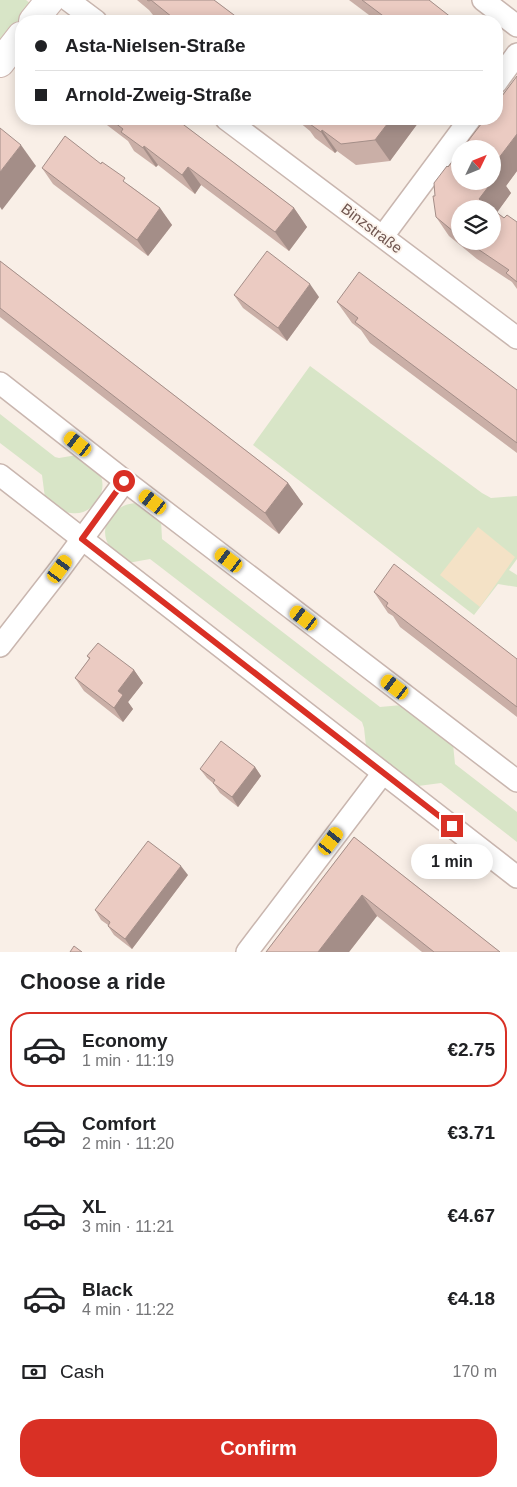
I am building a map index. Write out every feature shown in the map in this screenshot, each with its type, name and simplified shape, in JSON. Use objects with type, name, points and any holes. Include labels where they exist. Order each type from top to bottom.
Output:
[{"type":"street","points":[[38,15],[50,0]]},
{"type":"street","points":[[68,0],[88,15]]},
{"type":"street","points":[[483,0],[503,15]]},
{"type":"street","points":[[503,15],[517,26]]},
{"type":"street","points":[[0,63],[15,44]]},
{"type":"street","points":[[503,73],[517,54]]},
{"type":"street","name":"Binzstraße","points":[[234,125],[517,338]]},
{"type":"street","points":[[383,236],[466,125]]},
{"type":"street","points":[[0,383],[124,481],[517,781]]},
{"type":"street","points":[[0,475],[517,877]]},
{"type":"street","points":[[0,646],[124,481]]},
{"type":"street","points":[[247,952],[383,773]]},
{"type":"green space","points":[[0,0],[26,0],[31,4],[22,15],[15,15],[15,25],[0,44]]},
{"type":"green space","points":[[310,366],[482,493],[491,498],[517,496],[517,559],[509,570],[517,575],[517,587],[498,584],[474,615],[253,445]]},
{"type":"green space","points":[[0,414],[55,457],[77,455],[94,467],[101,476],[102,491],[94,505],[79,513],[71,513],[60,509],[45,498],[42,475],[0,443]]},
{"type":"green space","points":[[136,503],[143,505],[161,520],[162,539],[380,707],[402,705],[453,744],[455,764],[517,812],[517,842],[441,783],[418,786],[366,746],[362,722],[150,559],[128,563],[116,553],[106,539],[106,525],[114,512],[128,504]]},
{"type":"sand","points":[[478,527],[515,557],[480,607],[440,575]]},
{"type":"building","points":[[151,0],[214,0],[234,15],[170,15]]},
{"type":"building","points":[[362,0],[429,0],[448,15],[382,15]]},
{"type":"building","points":[[517,76],[517,134],[501,155],[501,140],[469,140],[480,125],[503,125],[503,95]]},
{"type":"building","points":[[118,125],[184,125],[294,208],[275,232],[188,167],[182,175],[144,146],[143,148],[121,132],[123,129]]},
{"type":"building","points":[[311,125],[386,125],[375,140],[341,144],[322,130],[321,132]]},
{"type":"building","points":[[0,128],[21,145],[0,172]]},
{"type":"building","points":[[65,136],[101,164],[102,162],[125,178],[123,181],[160,208],[137,240],[42,168]]},
{"type":"building","points":[[451,163],[451,190],[486,190],[479,199],[480,200],[451,200],[451,230],[436,217],[433,196],[435,196],[434,183]]},
{"type":"building","points":[[507,215],[517,222],[517,282],[506,273],[509,270],[479,250],[501,250],[501,216],[504,218]]},
{"type":"building","points":[[267,251],[310,284],[278,328],[234,295]]},
{"type":"building","points":[[0,261],[288,483],[265,513],[0,308]]},
{"type":"building","points":[[359,272],[517,390],[517,443],[355,322],[358,318],[337,302]]},
{"type":"building","points":[[394,564],[517,659],[517,707],[386,606],[388,603],[374,592]]},
{"type":"building","points":[[98,643],[134,670],[118,691],[123,695],[114,708],[75,678],[90,658],[87,656]]},
{"type":"building","points":[[221,741],[255,767],[232,797],[213,783],[215,780],[200,769]]},
{"type":"building","points":[[354,837],[500,952],[434,952],[362,895],[318,952],[266,952]]},
{"type":"building","points":[[148,841],[181,866],[125,939],[108,926],[110,922],[95,910]]},
{"type":"building","points":[[74,946],[82,952],[70,952]]},
{"type":"route","points":[[124,481],[82,539],[452,826]]}]
